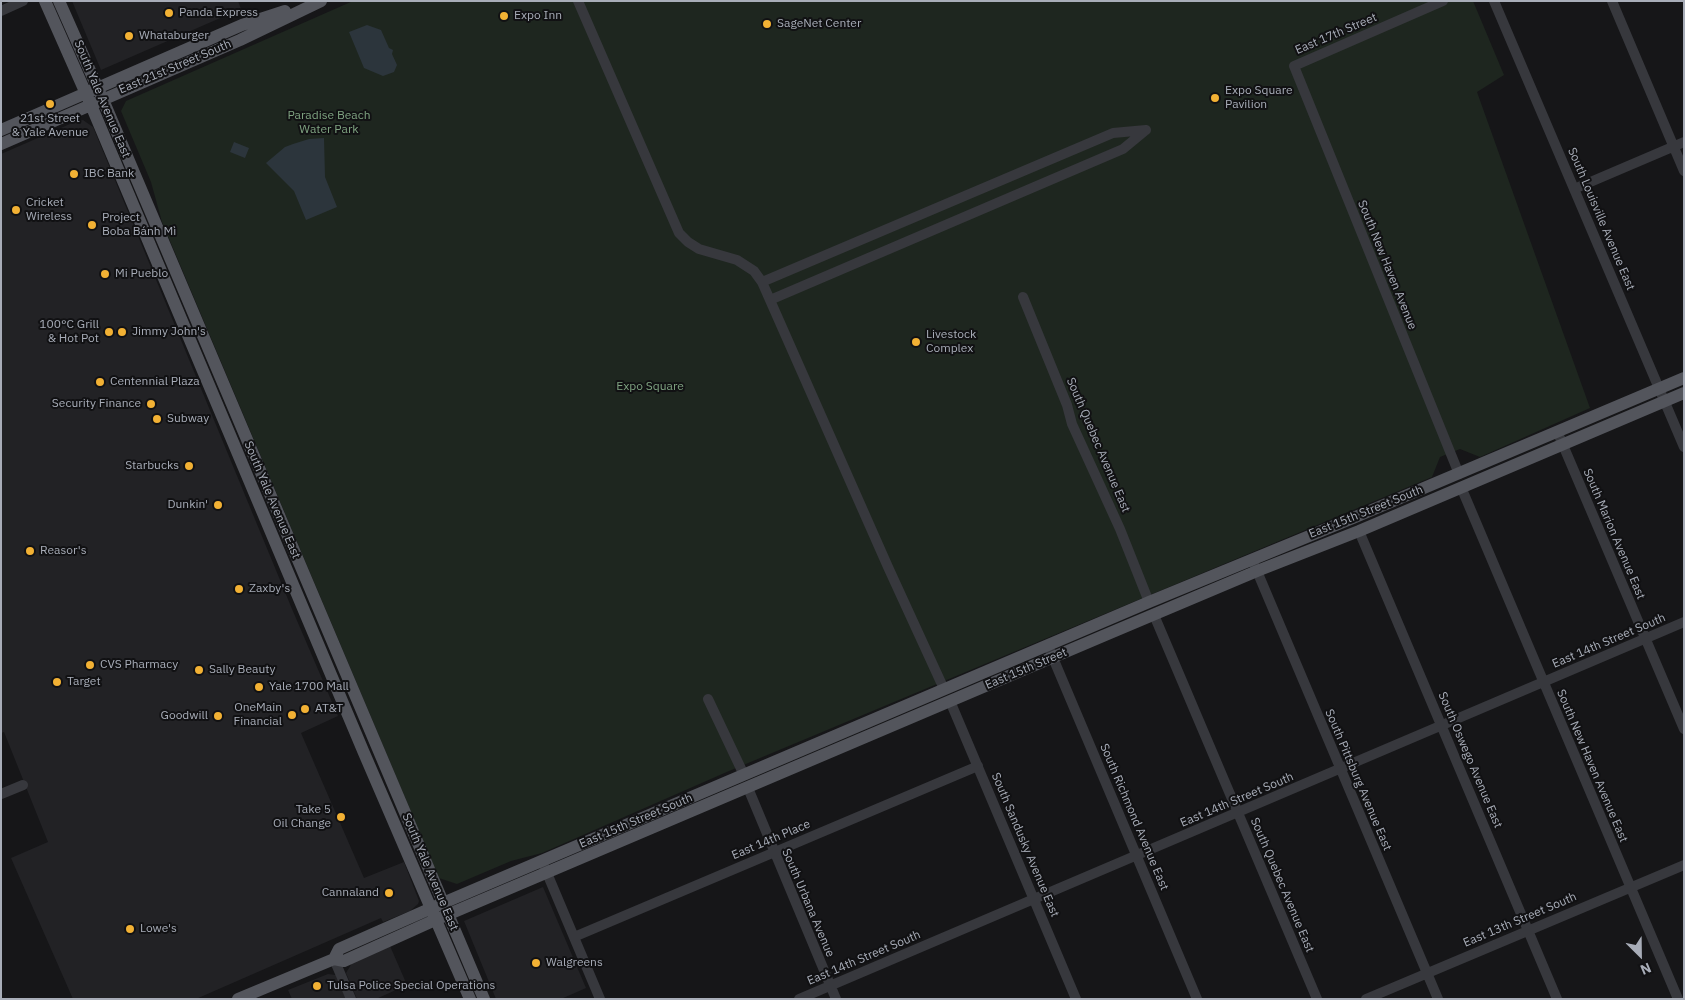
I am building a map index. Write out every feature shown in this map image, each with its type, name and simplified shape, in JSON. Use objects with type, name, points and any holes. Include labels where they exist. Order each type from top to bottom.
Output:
[{"type":"main road","name":"South Yale Avenue East","points":[[45,1],[94,96],[206,342],[484,999]]},
{"type":"main road","name":"South Yale Avenue East","points":[[59,1],[94,96],[193,348],[470,999]]},
{"type":"main road","name":"East 21st Street South","points":[[1,144],[94,96],[242,25],[313,1]]},
{"type":"main road","name":"East 21st Street South","points":[[1,130],[240,40],[321,1]]},
{"type":"main road","points":[[193,348],[206,342]]},
{"type":"main road","name":"East 15th Street South","points":[[1050,652],[1149,602],[1359,531],[1461,487],[1684,378]]},
{"type":"main road","name":"East 15th Street South","points":[[1103,636],[1154,615],[1353,518],[1459,474],[1684,393]]},
{"type":"main road","points":[[231,439],[244,434]]},
{"type":"main road","points":[[1459,474],[1461,487]]},
{"type":"main road","points":[[261,508],[274,503]]},
{"type":"main road","points":[[1353,518],[1359,531]]},
{"type":"main road","points":[[299,598],[312,592]]},
{"type":"main road","points":[[1149,602],[1154,615]]},
{"type":"main road","name":"East 15th Street","points":[[944,689],[1050,652],[1103,636]]},
{"type":"main road","name":"East 15th Street","points":[[950,701],[1050,652]]},
{"type":"main road","name":"East 15th Street South","points":[[238,999],[334,959],[344,961],[433,914],[443,903],[944,689]]},
{"type":"main road","points":[[944,689],[950,701]]},
{"type":"main road","name":"East 15th Street South","points":[[433,914],[448,915],[950,701]]},
{"type":"main road","points":[[364,753],[377,747]]},
{"type":"main road","points":[[744,775],[748,788]]},
{"type":"street","points":[[1,11],[24,1]]},
{"type":"street","points":[[578,1],[679,234],[699,250],[736,260],[754,271],[762,282],[944,689]]},
{"type":"street","name":"East 17th Street","points":[[1294,66],[1443,1]]},
{"type":"street","name":"South Louisville Avenue East","points":[[1494,1],[1684,447]]},
{"type":"street","points":[[1612,1],[1684,170]]},
{"type":"street","name":"South New Haven Avenue","points":[[1294,66],[1459,474]]},
{"type":"street","points":[[762,282],[1114,133],[1146,130],[1122,149],[770,300]]},
{"type":"street","points":[[1574,189],[1684,142]]},
{"type":"street","name":"South Quebec Avenue East","points":[[1023,298],[1067,405],[1072,424],[1120,529],[1149,602]]},
{"type":"street","name":"South Marion Avenue East","points":[[1560,438],[1684,729]]},
{"type":"street","name":"South New Haven Avenue East","points":[[1461,487],[1678,999]]},
{"type":"street","name":"South Oswego Avenue East","points":[[1359,531],[1557,999]]},
{"type":"street","name":"South Pittsburg Avenue East","points":[[1254,565],[1438,999]]},
{"type":"street","name":"South Quebec Avenue East","points":[[1154,615],[1317,999]]},
{"type":"street","name":"East 14th Street South","points":[[798,999],[1684,622]]},
{"type":"street","name":"South Richmond Avenue East","points":[[1050,652],[1197,999]]},
{"type":"street","points":[[708,699],[744,775]]},
{"type":"street","name":"South Sandusky Avenue East","points":[[950,701],[1076,999]]},
{"type":"street","name":"East 14th Place","points":[[574,937],[978,766]]},
{"type":"street","points":[[1,794],[23,785]]},
{"type":"street","name":"South Urbana Avenue","points":[[748,788],[836,999]]},
{"type":"street","points":[[542,861],[600,999]]},
{"type":"street","name":"East 13th Street South","points":[[1366,999],[1684,865]]},
{"type":"street","points":[[334,959],[351,999]]},
{"type":"shaded area","points":[[72,1],[238,1],[241,9],[101,70]]},
{"type":"shaded area","points":[[367,25],[381,30],[389,48],[393,50],[392,54],[397,65],[394,72],[383,76],[364,68],[349,32]]},
{"type":"shaded area","name":"Centennial Plaza","points":[[83,120],[93,127],[338,716],[301,733],[364,878],[404,862],[419,901],[410,911],[383,922],[381,918],[196,999],[73,999],[11,858],[48,842],[4,732],[1,733],[1,154]]},
{"type":"shaded area","points":[[324,138],[325,177],[337,207],[306,220],[294,191],[266,163],[285,147],[309,139]]},
{"type":"shaded area","points":[[234,142],[249,148],[245,158],[230,152]]},
{"type":"shaded area","points":[[543,887],[586,988],[561,999],[496,999],[464,921]]},
{"type":"shaded area","points":[[390,946],[407,985],[376,999],[357,999],[346,973],[352,963]]},
{"type":"shaded area","name":"Tulsa Police Special Operations","points":[[328,974],[336,975],[346,999],[292,999],[288,990]]},
{"type":"green space","name":"Expo Square","points":[[353,1],[1473,1],[1504,75],[1477,92],[1590,408],[1480,457],[1460,449],[1440,457],[1432,477],[729,771],[542,853],[511,861],[457,884],[439,878],[162,222],[151,182],[121,111],[126,101]]},
{"type":"place","name":"Panda Express","points":[[169,13]]},
{"type":"place","name":"Expo Inn","points":[[504,16]]},
{"type":"place","name":"SageNet Center","points":[[767,24]]},
{"type":"place","name":"Whataburger","points":[[129,36]]},
{"type":"place","name":"Expo Square Pavilion","points":[[1215,98]]},
{"type":"place","name":"21st Street & Yale Avenue","points":[[50,104]]},
{"type":"place","name":"IBC Bank","points":[[74,174]]},
{"type":"place","name":"Cricket Wireless","points":[[16,210]]},
{"type":"place","name":"Project Boba Bánh Mì","points":[[92,225]]},
{"type":"place","name":"Mi Pueblo","points":[[105,274]]},
{"type":"place","name":"100°C Grill & Hot Pot","points":[[109,332]]},
{"type":"place","name":"Jimmy John's","points":[[122,332]]},
{"type":"place","name":"Livestock Complex","points":[[916,342]]},
{"type":"place","name":"Centennial Plaza","points":[[100,382]]},
{"type":"place","name":"Security Finance","points":[[151,404]]},
{"type":"place","name":"Subway","points":[[157,419]]},
{"type":"place","name":"Starbucks","points":[[189,466]]},
{"type":"place","name":"Dunkin'","points":[[218,505]]},
{"type":"place","name":"Reasor's","points":[[30,551]]},
{"type":"place","name":"Zaxby's","points":[[239,589]]},
{"type":"place","name":"CVS Pharmacy","points":[[90,665]]},
{"type":"place","name":"Sally Beauty","points":[[199,670]]},
{"type":"place","name":"Target","points":[[57,682]]},
{"type":"place","name":"Yale 1700 Mall","points":[[259,687]]},
{"type":"place","name":"AT&T","points":[[305,709]]},
{"type":"place","name":"OneMain Financial","points":[[292,715]]},
{"type":"place","name":"Goodwill","points":[[218,716]]},
{"type":"place","name":"Take 5 Oil Change","points":[[341,817]]},
{"type":"place","name":"Cannaland","points":[[389,893]]},
{"type":"place","name":"Lowe's","points":[[130,929]]},
{"type":"place","name":"Walgreens","points":[[536,963]]},
{"type":"place","name":"Tulsa Police Special Operations","points":[[317,986]]},
{"type":"park label","name":"Paradise Beach Water Park","points":[[329,123]]}]
